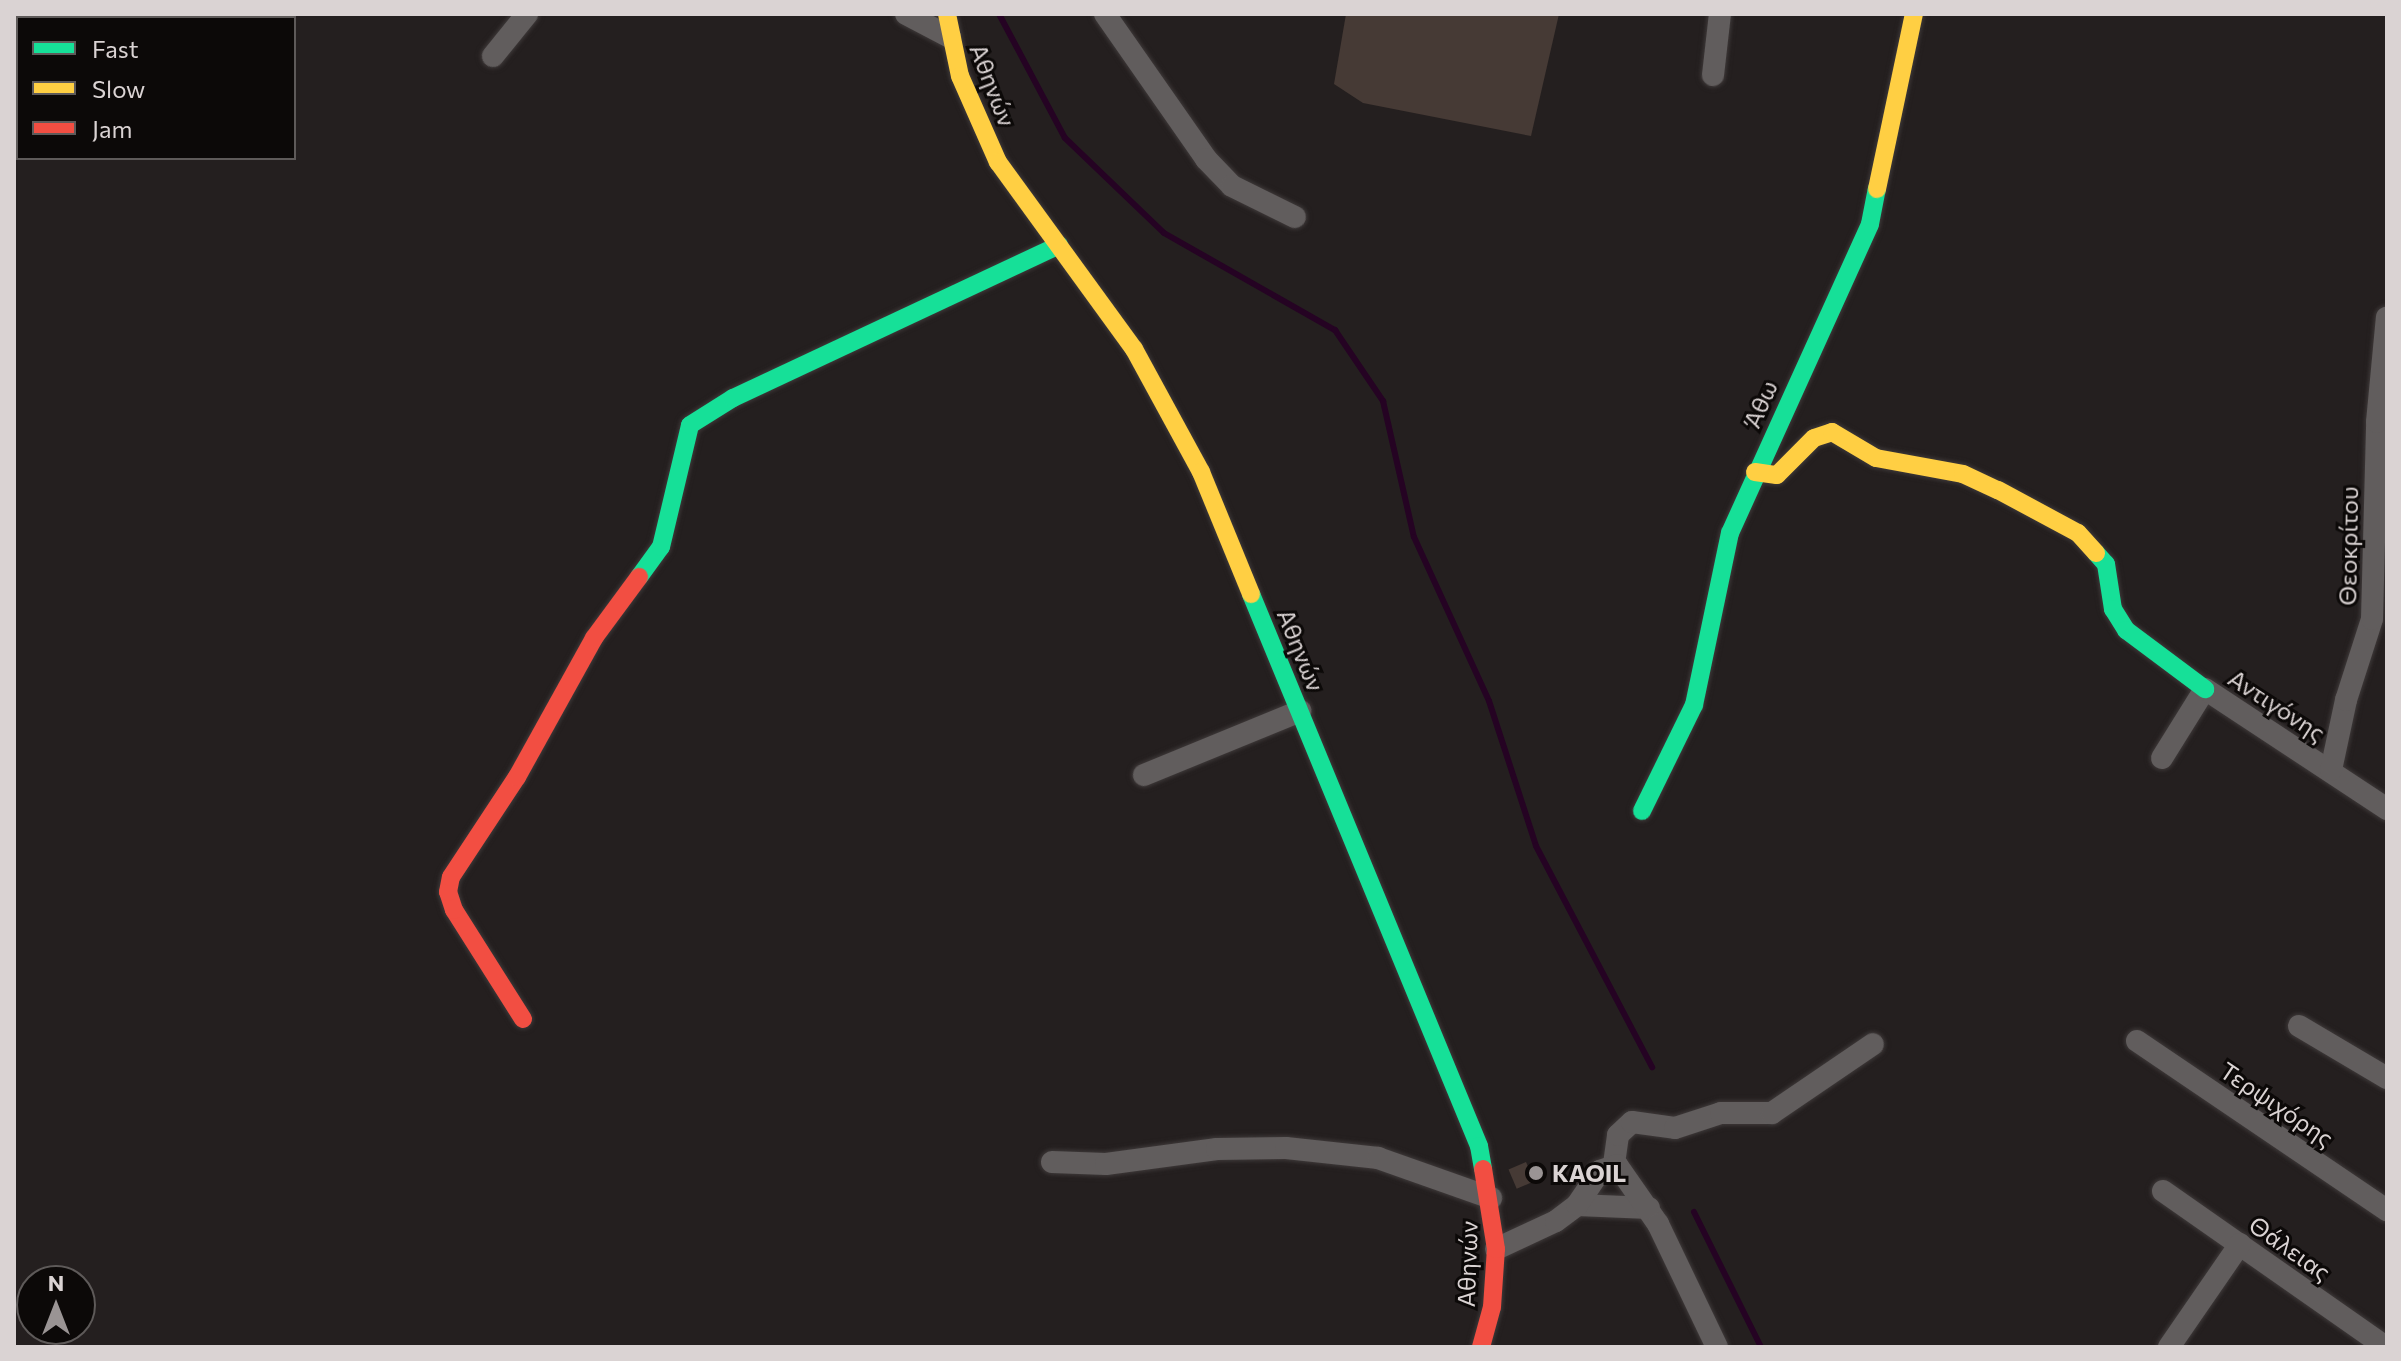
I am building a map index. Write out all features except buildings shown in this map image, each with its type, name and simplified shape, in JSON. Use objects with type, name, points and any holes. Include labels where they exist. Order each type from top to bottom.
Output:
[{"type":"street","points":[[493,56],[527,14]]},
{"type":"street","points":[[906,14],[948,25]]},
{"type":"street","points":[[1105,14],[1206,159],[1232,186],[1295,217]]},
{"type":"street","points":[[1713,75],[1720,14]]},
{"type":"street","name":"Άθω","points":[[1642,811],[1694,705],[1723,555],[1755,472],[1870,224],[1914,14]]},
{"type":"street","name":"Αθηνών","points":[[948,25],[960,76],[994,154],[1165,399],[1217,508],[1479,1146],[1491,1198],[1496,1249],[1492,1307],[1481,1347]]},
{"type":"street","points":[[523,1019],[454,910],[448,892],[451,877],[517,777],[594,638],[661,547],[690,425],[755,387],[1059,245]]},
{"type":"street","name":"Θεοκρίτου","points":[[2331,770],[2346,700],[2372,619],[2387,317]]},
{"type":"street","points":[[1755,472],[1777,475],[1814,438],[1832,432],[1876,458],[1906,467],[1963,474],[1998,490],[2078,533],[2106,564],[2113,609],[2126,630],[2205,689]]},
{"type":"street","name":"Αντιγόνης","points":[[2162,758],[2205,689],[2387,809]]},
{"type":"street","points":[[1144,775],[1300,711]]},
{"type":"street","points":[[2299,1026],[2387,1078]]},
{"type":"street","name":"Τερψιχόρης","points":[[2137,1041],[2387,1210]]},
{"type":"street","points":[[1614,1164],[1618,1135],[1632,1122],[1675,1128],[1721,1113],[1772,1113],[1873,1044]]},
{"type":"street","points":[[1052,1162],[1106,1164],[1217,1149],[1286,1148],[1378,1158],[1491,1198]]},
{"type":"street","points":[[1496,1249],[1556,1221],[1577,1205],[1600,1171],[1614,1164]]},
{"type":"street","points":[[1614,1164],[1628,1175],[1649,1208],[1712,1345]]},
{"type":"street","name":"Θάλειας","points":[[2163,1191],[2386,1347]]},
{"type":"street","points":[[1577,1205],[1649,1208]]},
{"type":"street","points":[[2169,1347],[2240,1244]]},
{"type":"waterway","points":[[999,14],[1065,138],[1164,233],[1335,330],[1383,401],[1414,537],[1489,701],[1536,846],[1652,1067]]},
{"type":"waterway","points":[[1694,1212],[1761,1347]]},
{"type":"traffic: fast","points":[[1642,811],[1694,705],[1730,533],[1870,224],[1877,189]]},
{"type":"traffic: fast","points":[[639,577],[661,547],[690,425],[733,398],[1059,245]]},
{"type":"traffic: fast","points":[[2096,553],[2106,564],[2113,609],[2126,630],[2205,689]]},
{"type":"traffic: fast","points":[[1251,594],[1479,1146],[1483,1169]]},
{"type":"traffic: slow","points":[[947,14],[960,76],[998,162],[1134,349],[1201,472],[1251,594]]},
{"type":"traffic: slow","points":[[1877,189],[1914,14]]},
{"type":"traffic: slow","points":[[1755,472],[1777,475],[1814,438],[1832,432],[1876,458],[1963,474],[1998,490],[2078,533],[2096,553]]},
{"type":"traffic: jam","points":[[523,1019],[454,910],[448,892],[451,877],[517,777],[594,638],[639,577]]},
{"type":"traffic: jam","points":[[1481,1347],[1492,1307],[1496,1249],[1483,1169]]},
{"type":"place","name":"KAOIL","points":[[1536,1173]]}]
